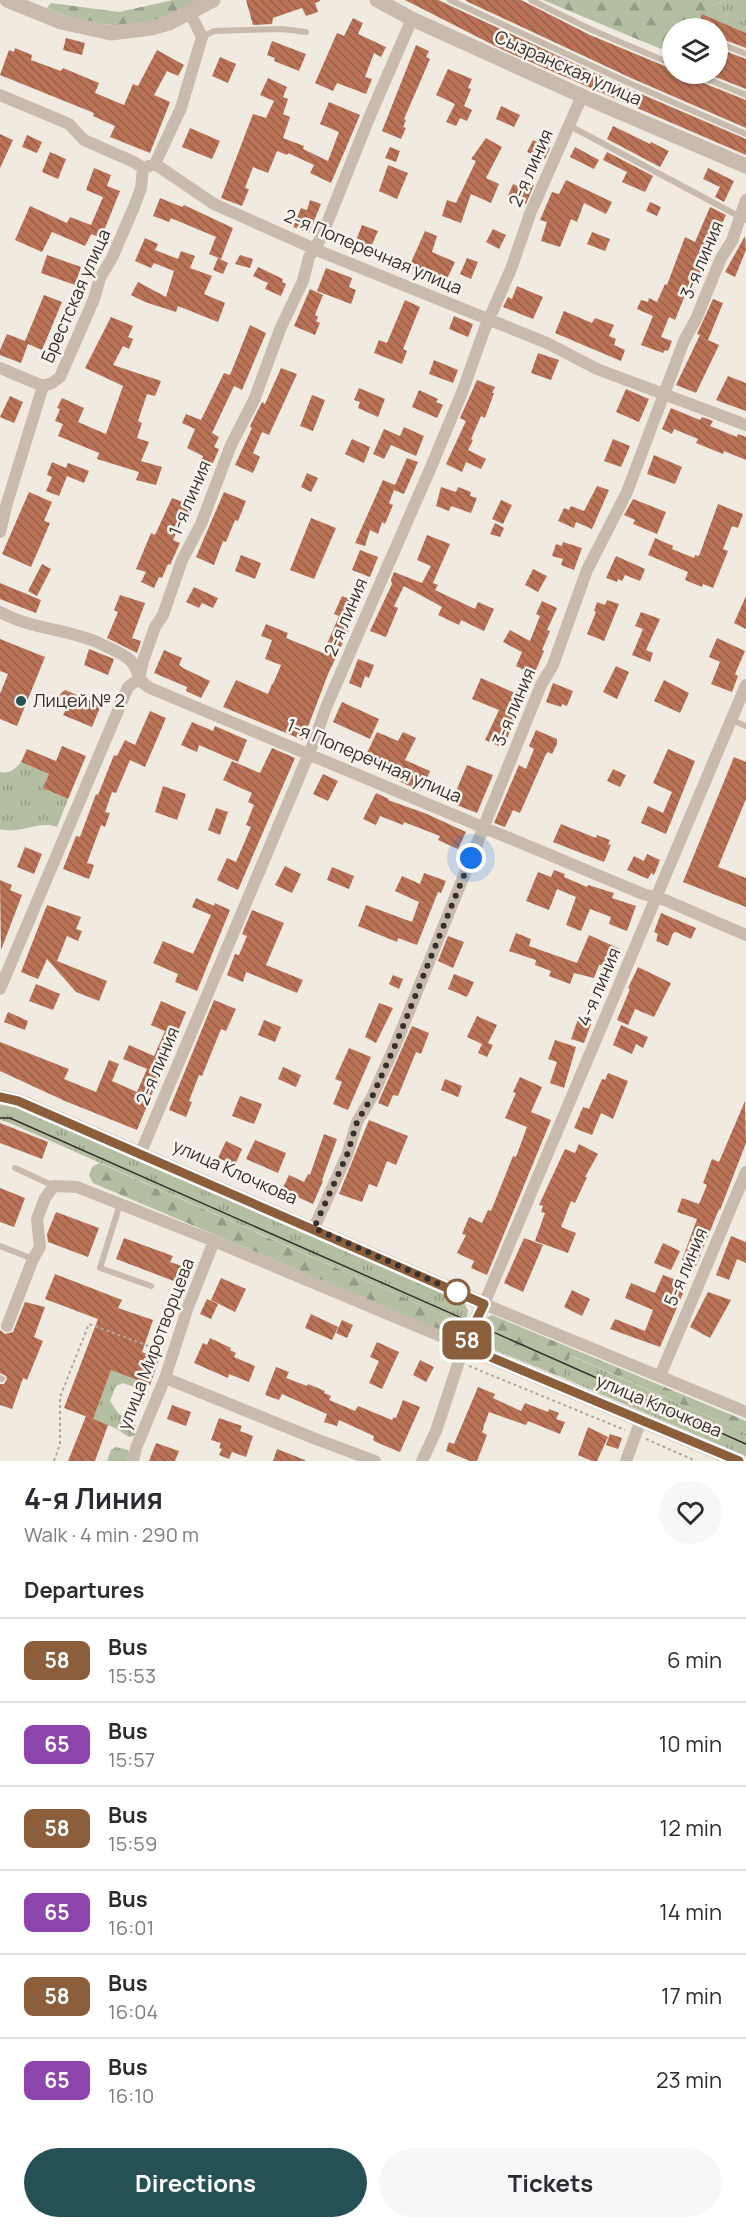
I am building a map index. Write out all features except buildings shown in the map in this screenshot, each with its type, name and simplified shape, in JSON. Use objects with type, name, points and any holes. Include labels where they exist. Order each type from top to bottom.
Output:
[{"type":"street","points":[[13,1],[61,22],[111,33],[151,28],[169,23],[213,0]]},
{"type":"street","name":"Сызранская улица","points":[[377,0],[412,19],[582,96],[746,166]]},
{"type":"street","points":[[190,13],[202,37]]},
{"type":"street","name":"1-я линия","points":[[0,989],[128,687],[139,679],[155,627],[163,615],[182,560],[201,525],[231,445],[254,400],[281,327],[303,281],[309,257],[321,238],[412,19]]},
{"type":"street","name":"Брестская улица","points":[[0,532],[43,386],[60,377],[94,299],[100,278],[112,258],[134,207],[149,166],[181,108],[202,37]]},
{"type":"street","name":"2-я Поперечная улица","points":[[0,95],[69,124],[84,140],[134,162],[149,166],[214,204],[314,249],[556,348],[597,369],[746,425]]},
{"type":"street","name":"2-я линия","points":[[141,1152],[327,705],[436,456],[511,269],[530,214],[582,96]]},
{"type":"street","name":"3-я линия","points":[[314,1228],[347,1155],[357,1122],[373,1095],[397,1041],[541,685],[553,665],[587,570],[627,492],[684,341],[742,219],[746,200]]},
{"type":"street","points":[[0,368],[43,386]]},
{"type":"street","name":"1-я Поперечная улица","points":[[0,612],[97,642],[130,660],[139,679],[150,688],[746,935]]},
{"type":"street","name":"4-я линия","points":[[484,1304],[746,685]]},
{"type":"street","name":"улица Клочкова","points":[[0,1097],[18,1101],[141,1152],[484,1304],[746,1412]]},
{"type":"street","name":"5-я линия","points":[[660,1376],[746,1172]]},
{"type":"street","points":[[7,1326],[40,1246],[37,1219],[45,1198],[54,1186]]},
{"type":"street","name":"улица Клочкова","points":[[54,1186],[77,1187],[214,1241],[464,1346],[638,1427],[739,1461]]},
{"type":"street","name":"улица Миротворцева","points":[[133,1461],[214,1241]]},
{"type":"street","points":[[422,1461],[436,1431],[464,1346],[484,1304]]},
{"type":"street","points":[[165,1378],[316,1440],[375,1461]]},
{"type":"street","points":[[626,1461],[638,1427]]},
{"type":"lane","points":[[449,0],[746,134]]},
{"type":"lane","points":[[531,0],[592,30],[662,60]]},
{"type":"lane","points":[[202,37],[214,30],[282,29],[306,32]]},
{"type":"lane","points":[[728,47],[746,54]]},
{"type":"lane","points":[[719,84],[746,95]]},
{"type":"lane","points":[[570,126],[742,219]]},
{"type":"lane","points":[[731,720],[746,726]]},
{"type":"lane","points":[[15,1168],[54,1186]]},
{"type":"lane","points":[[120,1204],[100,1268],[151,1286]]},
{"type":"lane","points":[[0,1246],[33,1259]]},
{"type":"path","points":[[54,1461],[60,1444],[60,1397],[89,1324],[173,1356]]},
{"type":"path","points":[[458,1362],[638,1427],[696,1461]]},
{"type":"green space","points":[[173,0],[203,0],[154,22],[123,25],[76,19],[47,8],[51,3],[119,12]]},
{"type":"green space","points":[[543,0],[725,0],[709,7],[701,18],[662,18],[661,49]]},
{"type":"green space","points":[[725,0],[746,0],[746,33],[728,25],[728,18],[711,18],[702,14],[709,7]]},
{"type":"green space","points":[[21,762],[49,774],[43,788],[68,799],[57,827],[43,825],[14,830],[0,829],[0,772],[12,770]]},
{"type":"green space","points":[[0,1103],[14,1105],[462,1300],[468,1310],[466,1325],[0,1120]]},
{"type":"green space","points":[[99,1163],[466,1325],[461,1334],[456,1337],[93,1183],[89,1175],[92,1167]]},
{"type":"green space","points":[[492,1315],[746,1421],[746,1433],[570,1355],[561,1377],[475,1342],[474,1338],[484,1319]]},
{"type":"green space","points":[[569,1355],[746,1433],[746,1456],[561,1377]]},
{"type":"green space","points":[[111,1370],[150,1385],[139,1389],[123,1383],[116,1386],[110,1401],[118,1413],[134,1423],[137,1428],[134,1436],[129,1437],[115,1428],[92,1419]]},
{"type":"green space","points":[[116,1447],[128,1450],[127,1461],[107,1461],[111,1450]]},
{"type":"tram line","points":[[0,1118],[10,1118],[746,1444]]},
{"type":"bus line","name":"58","points":[[0,1097],[18,1101],[141,1152],[484,1304],[464,1346],[739,1461]]},
{"type":"place","name":"Лицей № 2","points":[[21,701]]},
{"type":"route","points":[[457,1292],[314,1228],[347,1155],[357,1122],[373,1095],[397,1041],[471,858]]}]
